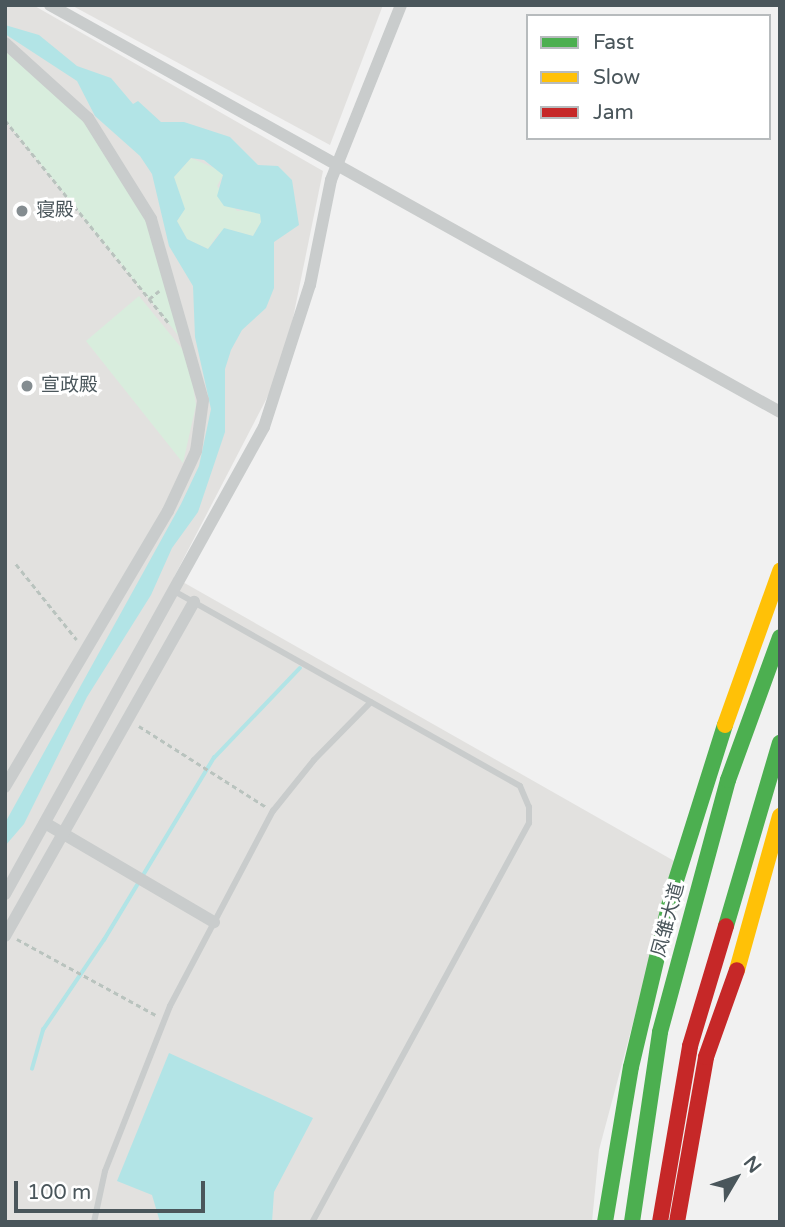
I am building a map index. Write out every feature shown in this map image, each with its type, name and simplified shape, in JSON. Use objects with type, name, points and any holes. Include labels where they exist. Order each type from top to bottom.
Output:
[{"type":"street","points":[[50,5],[780,412]]},
{"type":"street","points":[[5,894],[264,427],[310,285],[338,164],[401,5]]},
{"type":"street","points":[[5,43],[89,118],[152,219],[203,400],[196,451],[168,511],[83,648],[5,787]]},
{"type":"street","points":[[607,1221],[631,1067],[676,880],[755,631],[780,571]]},
{"type":"street","points":[[6,934],[194,602]]},
{"type":"street","name":"凤雏大道","points":[[632,1222],[660,1032],[728,780],[780,637]]},
{"type":"street","points":[[660,1221],[690,1046],[780,743]]},
{"type":"street","points":[[706,1056],[735,976],[780,816]]},
{"type":"street","points":[[45,823],[214,922]]},
{"type":"street","points":[[677,1222],[706,1056],[713,962]]},
{"type":"street","points":[[653,972],[654,1074]]},
{"type":"lane","points":[[174,591],[520,786],[529,807],[529,823],[312,1222]]},
{"type":"lane","points":[[94,1222],[104,1171],[164,1020],[273,811],[314,760],[371,702]]},
{"type":"path","points":[[5,120],[174,330]]},
{"type":"path","points":[[16,564],[83,648]]},
{"type":"path","points":[[128,719],[273,811]]},
{"type":"path","points":[[6,934],[164,1020]]},
{"type":"shaded area","points":[[5,5],[33,5],[323,171],[283,367],[174,577],[676,862],[599,1150],[592,1222],[5,1222]]},
{"type":"shaded area","points":[[71,5],[383,5],[330,145]]},
{"type":"green space","points":[[5,43],[88,118],[151,219],[190,350],[5,120]]},
{"type":"green space","points":[[191,158],[219,170],[223,175],[217,186],[237,211],[254,209],[261,214],[261,222],[253,236],[231,230],[218,234],[208,249],[187,239],[177,221],[184,209],[174,177]]},
{"type":"green space","points":[[139,296],[188,356],[196,405],[183,463],[86,341]]},
{"type":"water","points":[[5,25],[39,35],[77,66],[111,78],[133,104],[138,101],[161,122],[184,122],[230,137],[258,165],[278,166],[292,180],[299,225],[274,242],[274,288],[266,308],[242,330],[231,350],[225,369],[225,432],[198,512],[172,548],[151,595],[87,697],[24,824],[5,846],[5,823],[181,504],[199,466],[211,409],[195,337],[193,286],[169,246],[152,174],[140,156],[95,116],[77,81],[5,34]],"holes":[[[191,158],[204,160],[223,175],[217,196],[224,206],[260,214],[261,222],[253,236],[224,228],[208,249],[187,239],[177,221],[185,209],[174,177]]]},
{"type":"water","points":[[169,1053],[313,1118],[274,1192],[272,1222],[160,1222],[152,1195],[117,1181]]},
{"type":"waterway","points":[[32,1069],[43,1030],[104,940],[214,758],[300,668]]},
{"type":"traffic: fast","points":[[632,1222],[660,1032],[728,780],[780,637]]},
{"type":"traffic: fast","points":[[605,1222],[631,1067],[672,893],[725,725]]},
{"type":"traffic: fast","points":[[726,926],[780,743]]},
{"type":"traffic: slow","points":[[725,725],[780,571]]},
{"type":"traffic: slow","points":[[737,970],[780,816]]},
{"type":"traffic: jam","points":[[660,1222],[690,1046],[726,926]]},
{"type":"traffic: jam","points":[[677,1222],[706,1057],[737,970]]},
{"type":"place","name":"寝殿","points":[[22,211]]},
{"type":"place","name":"宣政殿","points":[[27,386]]}]
